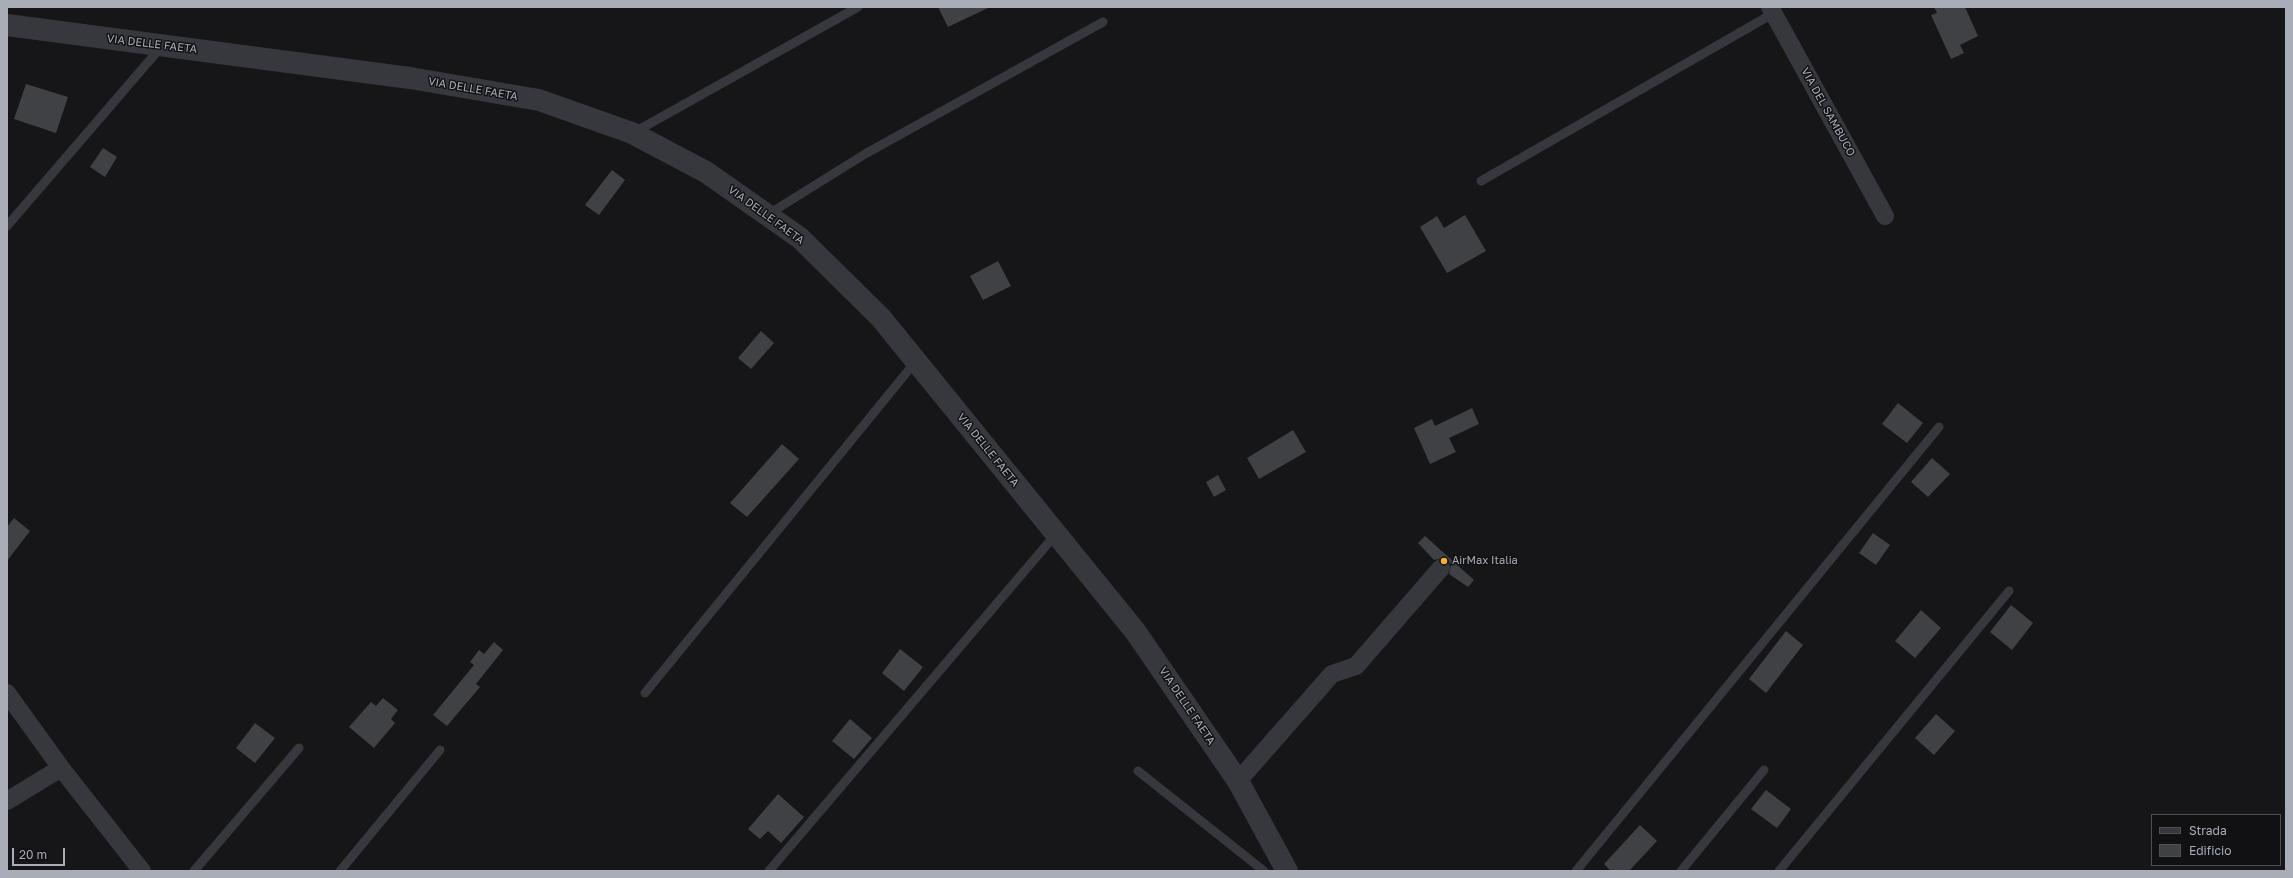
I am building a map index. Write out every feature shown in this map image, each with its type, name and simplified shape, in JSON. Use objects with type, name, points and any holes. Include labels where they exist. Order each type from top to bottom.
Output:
[{"type":"street","name":"VIA DEL SAMBUCO","points":[[1772,10],[1885,216]]},
{"type":"street","name":"VIA DELLE FAETA","points":[[7,25],[410,78],[539,100],[632,133],[706,172],[768,215],[805,244],[881,318],[1135,631],[1238,781],[1287,871]]},
{"type":"street","points":[[1238,781],[1332,674],[1356,666],[1441,568]]},
{"type":"street","points":[[7,693],[62,768],[142,871]]},
{"type":"street","points":[[7,801],[62,768]]},
{"type":"lane","points":[[632,133],[858,7]]},
{"type":"lane","points":[[1481,182],[1772,10]]},
{"type":"lane","points":[[768,215],[865,154],[1103,22]]},
{"type":"lane","points":[[7,226],[163,45]]},
{"type":"lane","points":[[645,693],[916,361]]},
{"type":"lane","points":[[1576,871],[1939,427]]},
{"type":"lane","points":[[769,871],[1056,534]]},
{"type":"lane","points":[[1779,871],[2009,591]]},
{"type":"lane","points":[[194,871],[299,748]]},
{"type":"lane","points":[[340,871],[440,750]]},
{"type":"lane","points":[[1682,871],[1764,770]]},
{"type":"lane","points":[[1138,771],[1264,871]]},
{"type":"building","points":[[938,7],[990,7],[948,27]]},
{"type":"building","points":[[1934,7],[1965,7],[1978,36],[1960,45],[1964,53],[1951,59],[1931,15],[1937,13]]},
{"type":"building","points":[[26,84],[68,97],[56,133],[14,119]]},
{"type":"building","points":[[103,148],[117,157],[105,177],[90,167]]},
{"type":"building","points":[[612,170],[625,180],[599,215],[585,205]]},
{"type":"building","points":[[1465,215],[1486,251],[1447,273],[1420,227],[1437,216],[1444,228]]},
{"type":"building","points":[[998,261],[1011,286],[983,300],[970,276]]},
{"type":"building","points":[[761,331],[774,343],[751,369],[738,358]]},
{"type":"building","points":[[1898,403],[1923,423],[1907,443],[1882,424]]},
{"type":"building","points":[[1472,408],[1479,424],[1449,438],[1456,452],[1430,464],[1414,428],[1432,419],[1435,426]]},
{"type":"building","points":[[1293,430],[1306,452],[1259,479],[1247,458]]},
{"type":"building","points":[[782,444],[799,459],[747,517],[730,503]]},
{"type":"building","points":[[1932,458],[1950,474],[1928,497],[1911,482]]},
{"type":"building","points":[[1218,475],[1226,490],[1214,497],[1206,482]]},
{"type":"building","points":[[14,518],[30,531],[7,561],[7,527]]},
{"type":"building","points":[[1873,533],[1890,545],[1876,565],[1859,553]]},
{"type":"building","points":[[1425,536],[1474,580],[1468,587],[1449,574],[1451,565],[1448,560],[1443,558],[1434,560],[1418,543]]},
{"type":"building","points":[[2011,605],[2033,623],[2012,650],[1990,632]]},
{"type":"building","points":[[1921,610],[1941,628],[1915,658],[1895,641]]},
{"type":"building","points":[[1786,631],[1803,645],[1766,693],[1749,679]]},
{"type":"building","points":[[494,642],[503,650],[476,684],[480,687],[447,726],[433,715],[474,665],[470,662],[479,650],[484,654]]},
{"type":"building","points":[[900,649],[923,667],[904,691],[882,673]]},
{"type":"building","points":[[383,698],[398,710],[391,719],[395,723],[374,748],[349,727],[371,702],[376,706]]},
{"type":"building","points":[[1936,714],[1955,731],[1934,755],[1915,738]]},
{"type":"building","points":[[850,719],[872,738],[854,759],[832,741]]},
{"type":"building","points":[[255,723],[275,738],[255,763],[236,748]]},
{"type":"building","points":[[1766,790],[1791,809],[1777,828],[1751,809]]},
{"type":"building","points":[[778,794],[804,817],[781,843],[768,831],[760,839],[748,829]]},
{"type":"building","points":[[1640,825],[1657,841],[1629,871],[1611,871],[1604,864]]},
{"type":"place","name":"AirMax Italia","points":[[1444,561]]}]
